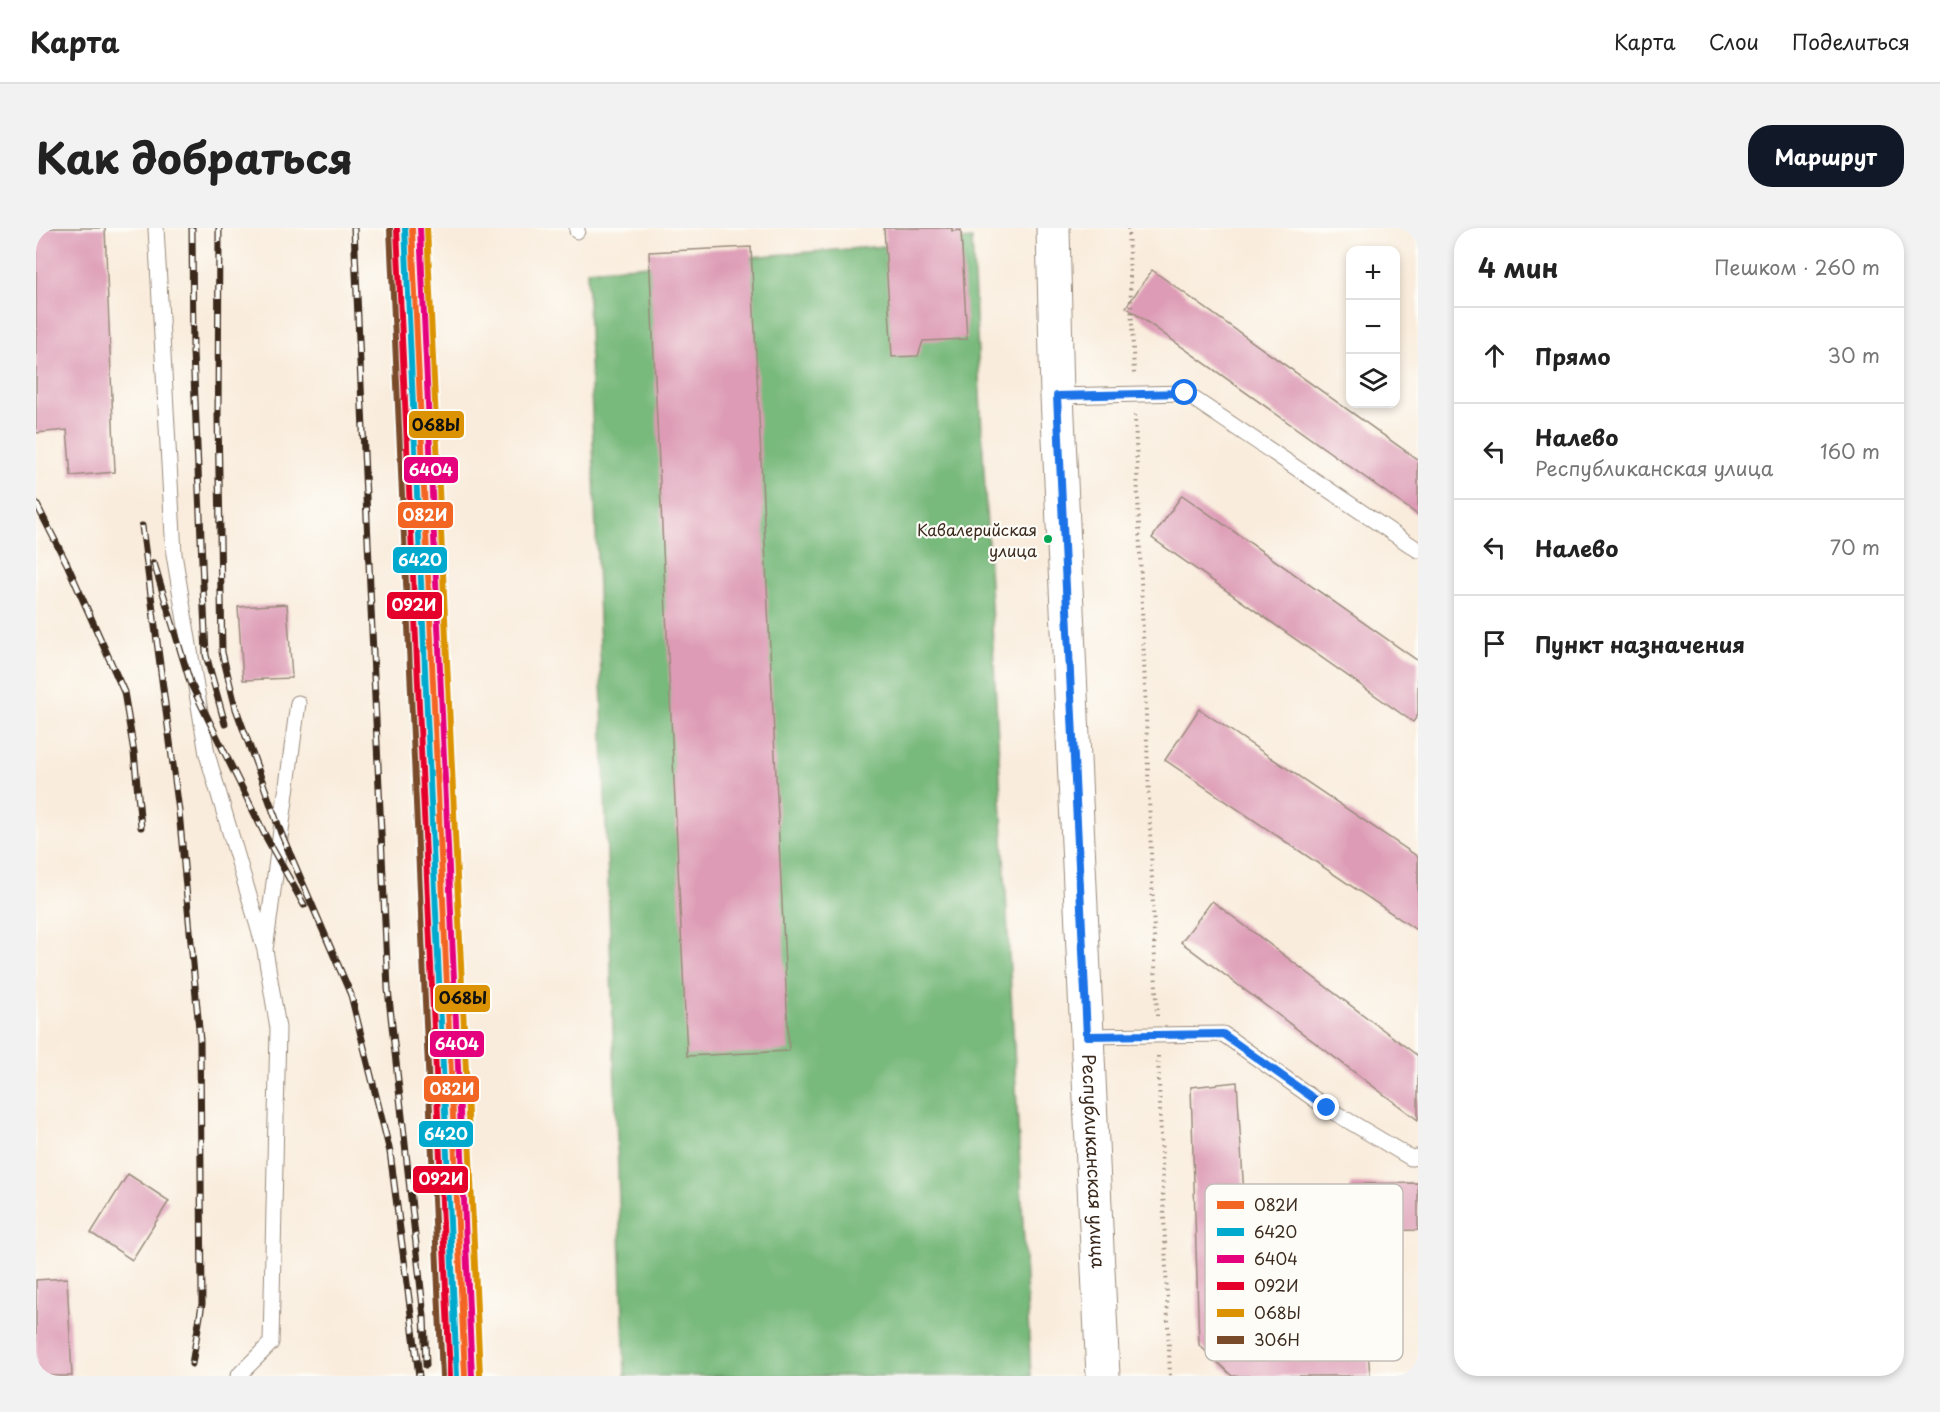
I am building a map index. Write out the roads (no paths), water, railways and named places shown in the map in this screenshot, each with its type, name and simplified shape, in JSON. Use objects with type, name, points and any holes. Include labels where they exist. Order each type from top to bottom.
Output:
[{"type":"main road","name":"Республиканская улица","points":[[1053,228],[1057,396],[1103,1376]]},
{"type":"lane","points":[[156,228],[174,554],[207,754],[265,950],[278,1028],[271,1343],[238,1376]]},
{"type":"lane","points":[[1057,396],[1185,393],[1418,550]]},
{"type":"lane","points":[[265,950],[298,703]]},
{"type":"lane","points":[[1087,1036],[1223,1034],[1327,1108],[1411,1158],[1418,1157]]},
{"type":"railway","points":[[192,228],[193,352],[206,655],[225,724]]},
{"type":"railway","points":[[219,228],[218,416],[222,652],[236,709],[281,833],[351,995],[390,1152],[419,1376]]},
{"type":"railway","points":[[354,228],[388,989],[424,1317],[426,1365]]},
{"type":"railway","points":[[36,503],[67,564],[124,692],[134,752],[141,827]]},
{"type":"railway","points":[[142,526],[179,811],[200,1040],[202,1304],[192,1364]]},
{"type":"railway","points":[[154,563],[190,682],[266,837],[304,905]]},
{"type":"place","name":"Кавалерийская улица","points":[[1048,539]]}]
